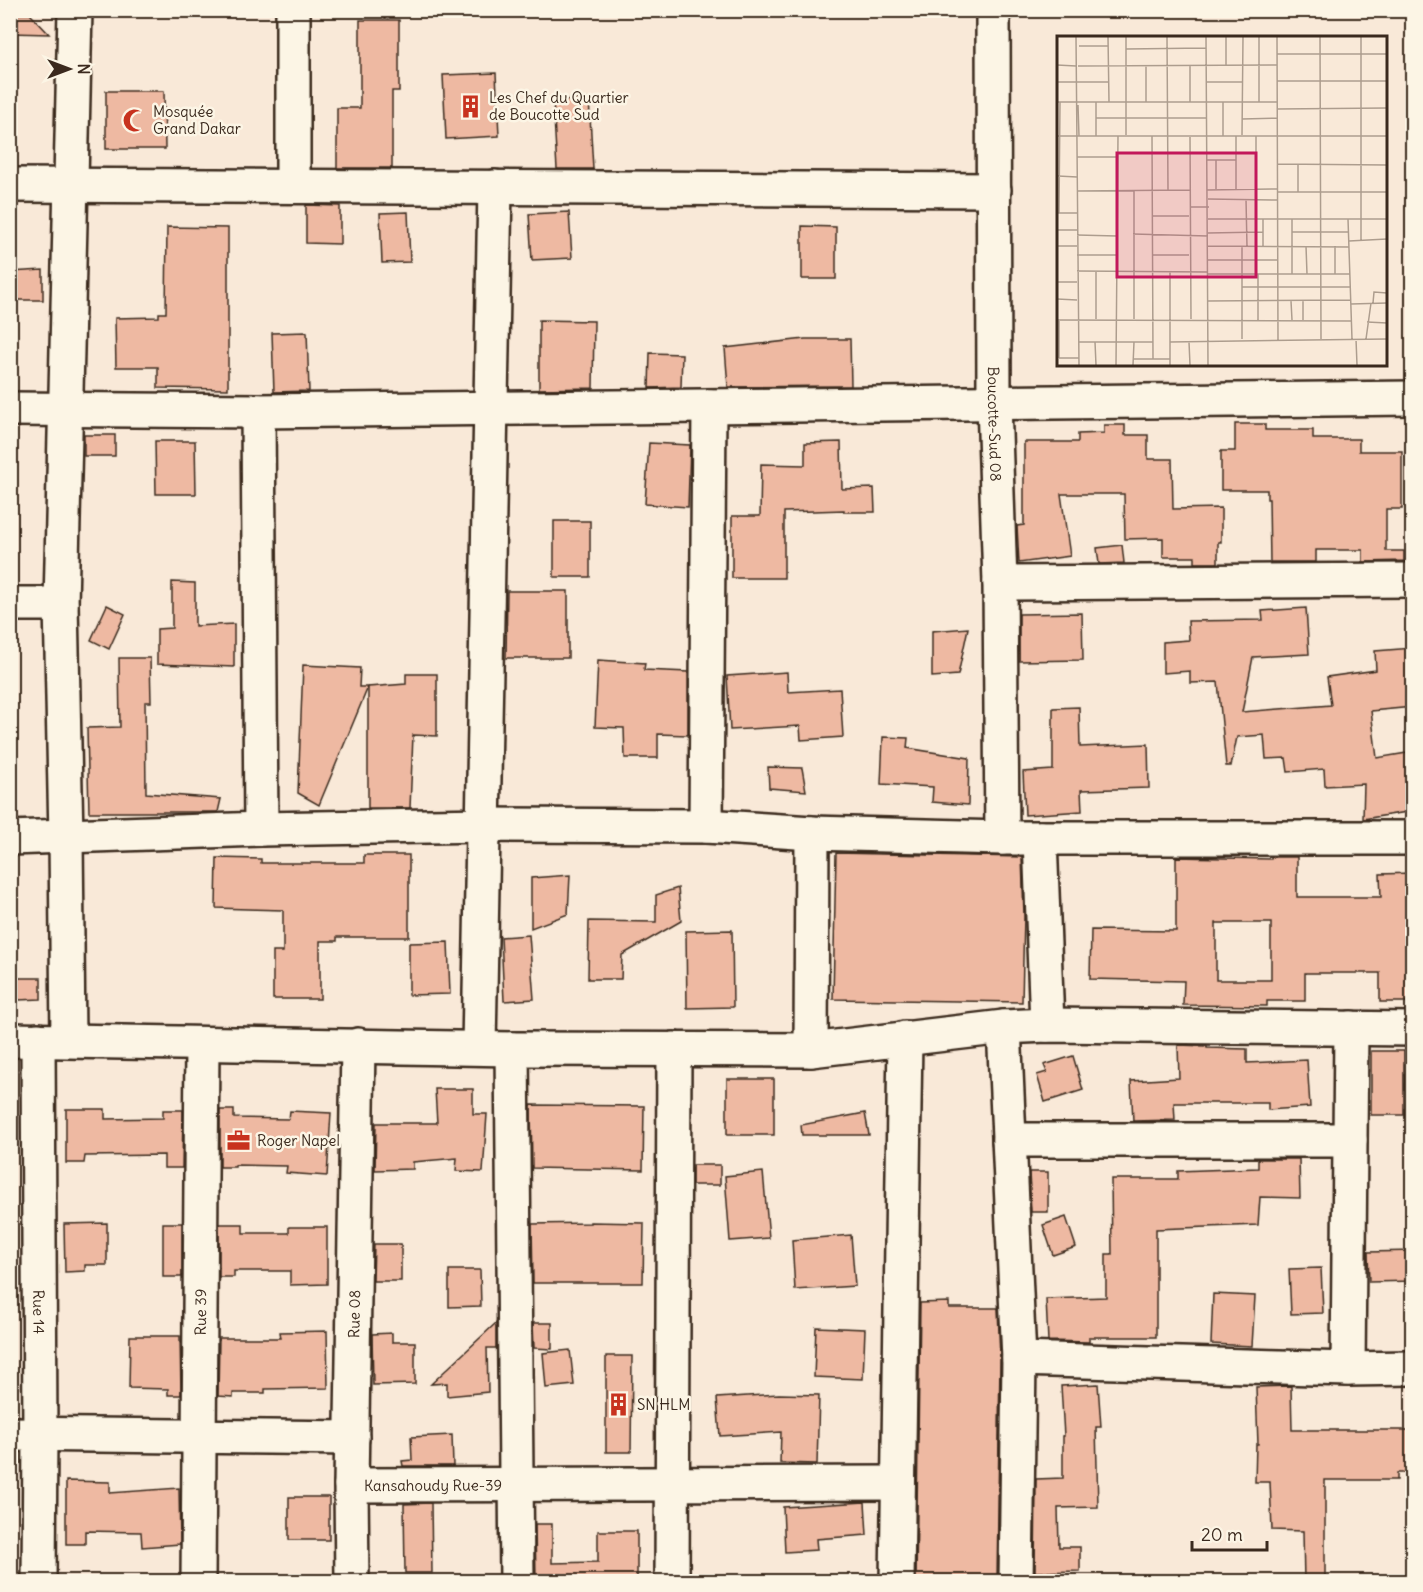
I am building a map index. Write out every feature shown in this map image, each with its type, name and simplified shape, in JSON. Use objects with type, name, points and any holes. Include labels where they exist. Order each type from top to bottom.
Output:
[{"type":"street","name":"Rue 14","points":[[39,1581],[25,1434],[39,1040],[66,837],[61,604],[75,10]]},
{"type":"street","points":[[293,10],[293,186]]},
{"type":"street","name":"Boucotte-Sud 08","points":[[993,10],[994,403],[1000,583],[1002,838]]},
{"type":"street","points":[[10,185],[993,190]]},
{"type":"street","points":[[479,1047],[485,825],[489,407],[495,187]]},
{"type":"street","points":[[10,409],[258,411],[1413,398]]},
{"type":"street","points":[[706,826],[709,406]]},
{"type":"street","points":[[258,411],[261,829]]},
{"type":"street","points":[[1000,583],[1413,580]]},
{"type":"street","points":[[10,604],[61,604]]},
{"type":"street","points":[[10,838],[261,829],[485,825],[706,826],[812,833],[1002,838],[1413,838]]},
{"type":"street","points":[[811,1050],[812,833]]},
{"type":"street","points":[[1040,838],[1047,1025]]},
{"type":"street","points":[[39,1040],[202,1044],[811,1050],[1004,1027],[1047,1025],[1413,1029]]},
{"type":"street","points":[[1004,1027],[1019,1359],[1016,1581]]},
{"type":"street","points":[[1348,1369],[1351,1028]]},
{"type":"street","points":[[897,1581],[905,1038]]},
{"type":"street","name":"Rue 39","points":[[198,1581],[202,1044]]},
{"type":"street","name":"Rue 08","points":[[352,1581],[351,1485],[358,1045]]},
{"type":"street","points":[[512,1048],[517,1581]]},
{"type":"street","points":[[672,1581],[674,1048]]},
{"type":"street","points":[[1009,1140],[1350,1140]]},
{"type":"street","points":[[1019,1359],[1348,1369],[1413,1368]]},
{"type":"street","points":[[25,1434],[352,1438]]},
{"type":"street","name":"Kansahoudy Rue-39","points":[[351,1485],[898,1483]]},
{"type":"building","points":[[10,14],[30,14],[49,34],[10,33]]},
{"type":"building","points":[[360,20],[399,20],[399,91],[392,91],[392,168],[337,168],[337,108],[360,108]]},
{"type":"building","name":"Les Chef du Quartier de Boucotte Sud","points":[[496,73],[499,136],[446,139],[443,75]]},
{"type":"building","name":"Mosquée Grand Dakar","points":[[106,91],[164,91],[165,149],[106,149]]},
{"type":"building","points":[[589,99],[593,169],[557,169],[553,101]]},
{"type":"building","points":[[306,205],[340,206],[340,244],[306,243]]},
{"type":"building","points":[[408,212],[410,262],[382,263],[380,213]]},
{"type":"building","points":[[569,212],[572,258],[532,260],[529,214]]},
{"type":"building","points":[[802,226],[836,227],[836,279],[802,279]]},
{"type":"building","points":[[167,227],[228,228],[228,389],[158,388],[158,367],[116,367],[115,318],[159,317],[159,313],[166,313]]},
{"type":"building","points":[[43,270],[43,300],[10,300],[10,272]]},
{"type":"building","points":[[539,320],[594,321],[593,388],[539,389]]},
{"type":"building","points":[[307,332],[309,391],[274,392],[272,333]]},
{"type":"building","points":[[805,339],[850,339],[851,386],[728,387],[725,348]]},
{"type":"building","points":[[650,353],[682,354],[681,387],[649,388]]},
{"type":"building","points":[[1235,424],[1265,424],[1265,430],[1313,430],[1313,439],[1359,439],[1359,451],[1402,451],[1402,509],[1386,509],[1386,551],[1404,551],[1404,561],[1363,562],[1363,550],[1316,550],[1316,562],[1270,562],[1267,490],[1221,490],[1221,451],[1235,451]]},
{"type":"building","points":[[1104,425],[1125,425],[1125,435],[1148,435],[1148,459],[1172,459],[1173,509],[1221,508],[1221,542],[1218,542],[1218,563],[1195,563],[1195,557],[1163,557],[1163,538],[1125,539],[1124,494],[1061,494],[1070,556],[1019,563],[1017,526],[1024,525],[1024,442],[1078,442],[1078,434],[1104,433]]},
{"type":"building","points":[[84,435],[115,435],[115,456],[84,456]]},
{"type":"building","points":[[155,441],[195,441],[196,494],[156,494]]},
{"type":"building","points":[[841,442],[842,489],[874,488],[875,512],[844,512],[844,510],[784,512],[784,578],[732,578],[732,516],[760,516],[761,464],[805,465],[805,443]]},
{"type":"building","points":[[649,443],[690,445],[688,507],[645,504]]},
{"type":"building","points":[[554,521],[590,521],[590,577],[554,577]]},
{"type":"building","points":[[1122,545],[1124,563],[1099,564],[1097,548]]},
{"type":"building","points":[[172,582],[195,583],[195,626],[234,624],[234,667],[157,664],[157,629],[172,628]]},
{"type":"building","points":[[507,591],[568,591],[568,658],[506,658]]},
{"type":"building","points":[[107,605],[125,614],[109,649],[91,640]]},
{"type":"building","points":[[1306,608],[1309,654],[1253,657],[1242,712],[1331,705],[1327,677],[1376,670],[1375,651],[1413,648],[1413,707],[1371,711],[1377,758],[1413,752],[1413,811],[1363,819],[1364,784],[1325,786],[1324,769],[1288,772],[1286,758],[1266,759],[1264,735],[1237,737],[1231,766],[1226,766],[1218,682],[1190,683],[1190,671],[1163,673],[1163,642],[1189,640],[1188,621],[1263,620],[1262,611]]},
{"type":"building","points":[[1082,613],[1083,660],[1019,661],[1019,614]]},
{"type":"building","points":[[968,628],[958,675],[932,677],[932,631]]},
{"type":"building","points":[[119,658],[150,658],[151,702],[145,702],[146,793],[221,799],[218,812],[89,812],[87,728],[120,727]]},
{"type":"building","points":[[598,660],[645,663],[644,670],[688,672],[688,735],[658,734],[658,758],[625,758],[624,728],[595,727]]},
{"type":"building","points":[[303,665],[360,668],[359,687],[368,687],[319,805],[298,793]]},
{"type":"building","points":[[787,672],[788,692],[840,689],[843,737],[801,740],[800,726],[730,730],[727,676]]},
{"type":"building","points":[[406,674],[437,674],[437,736],[413,735],[410,808],[368,808],[368,687],[406,684]]},
{"type":"building","points":[[1079,707],[1080,747],[1148,744],[1149,788],[1081,790],[1082,811],[1025,815],[1023,772],[1053,770],[1053,708]]},
{"type":"building","points":[[883,737],[908,738],[907,748],[969,758],[968,805],[932,802],[933,787],[881,784]]},
{"type":"building","points":[[768,767],[802,768],[806,791],[769,788]]},
{"type":"building","points":[[836,853],[1022,857],[1024,916],[1022,1002],[833,999]]},
{"type":"building","points":[[364,855],[409,855],[409,937],[337,937],[337,941],[320,941],[320,999],[273,999],[273,952],[283,952],[283,910],[216,908],[217,858],[261,859],[261,863],[364,863]]},
{"type":"building","points":[[1176,857],[1271,859],[1271,857],[1297,857],[1297,897],[1381,897],[1380,874],[1413,873],[1413,1002],[1380,1002],[1380,973],[1305,973],[1305,1001],[1267,1001],[1267,1006],[1183,1005],[1184,981],[1090,979],[1091,930],[1176,931]],"holes":[[[1216,923],[1271,923],[1271,980],[1216,980]]]},
{"type":"building","points":[[570,875],[568,914],[531,928],[531,878]]},
{"type":"building","points":[[678,888],[681,921],[622,955],[621,979],[588,979],[589,921],[656,922],[656,895]]},
{"type":"building","points":[[732,930],[733,1007],[687,1008],[686,931]]},
{"type":"building","points":[[529,935],[534,999],[504,1001],[501,937]]},
{"type":"building","points":[[448,942],[450,994],[409,995],[409,943]]},
{"type":"building","points":[[17,978],[41,978],[41,999],[18,1000]]},
{"type":"building","points":[[1178,1045],[1247,1049],[1247,1063],[1307,1060],[1310,1107],[1268,1110],[1268,1103],[1174,1103],[1175,1120],[1133,1121],[1131,1081],[1179,1078]]},
{"type":"building","points":[[1371,1051],[1404,1051],[1404,1115],[1371,1115]]},
{"type":"building","points":[[1073,1056],[1083,1090],[1045,1102],[1037,1075],[1047,1072],[1044,1065]]},
{"type":"building","points":[[727,1079],[774,1079],[774,1135],[727,1135]]},
{"type":"building","points":[[435,1089],[473,1089],[473,1114],[487,1114],[483,1172],[456,1171],[457,1158],[413,1162],[413,1169],[375,1170],[376,1123],[437,1123]]},
{"type":"building","points":[[531,1105],[644,1106],[643,1170],[532,1168]]},
{"type":"building","points":[[66,1109],[105,1109],[105,1119],[163,1118],[163,1110],[183,1110],[182,1168],[164,1168],[164,1155],[85,1156],[84,1163],[66,1163]]},
{"type":"building","points":[[220,1110],[234,1110],[234,1118],[289,1119],[290,1111],[331,1113],[327,1176],[286,1173],[287,1166],[220,1167]]},
{"type":"building","points":[[865,1113],[869,1135],[802,1135],[801,1125]]},
{"type":"building","points":[[1258,1159],[1299,1159],[1300,1198],[1260,1197],[1258,1225],[1156,1229],[1156,1337],[1089,1337],[1089,1342],[1048,1341],[1046,1299],[1106,1297],[1106,1254],[1112,1254],[1111,1179],[1178,1179],[1178,1171],[1258,1168]]},
{"type":"building","points":[[692,1165],[720,1165],[720,1185],[692,1185]]},
{"type":"building","points":[[763,1172],[769,1238],[730,1241],[725,1176]]},
{"type":"building","points":[[1029,1172],[1048,1172],[1048,1212],[1031,1212]]},
{"type":"building","points":[[1066,1217],[1076,1247],[1053,1255],[1043,1225]]},
{"type":"building","points":[[107,1223],[107,1265],[85,1265],[85,1271],[65,1272],[64,1224]]},
{"type":"building","points":[[163,1223],[182,1223],[182,1277],[163,1277]]},
{"type":"building","points":[[644,1223],[643,1283],[533,1283],[532,1224]]},
{"type":"building","points":[[219,1224],[243,1224],[243,1233],[289,1233],[289,1227],[327,1227],[327,1284],[290,1285],[290,1271],[234,1271],[234,1277],[219,1277]]},
{"type":"building","points":[[851,1235],[855,1286],[795,1290],[792,1240]]},
{"type":"building","points":[[374,1244],[401,1244],[401,1281],[373,1281]]},
{"type":"building","points":[[1413,1251],[1413,1281],[1369,1282],[1368,1252]]},
{"type":"building","points":[[1321,1268],[1323,1313],[1291,1314],[1289,1269]]},
{"type":"building","points":[[449,1270],[480,1270],[481,1306],[449,1307]]},
{"type":"building","points":[[1213,1294],[1255,1296],[1252,1346],[1211,1344]]},
{"type":"building","points":[[949,1302],[949,1308],[998,1308],[1000,1359],[997,1581],[916,1581],[920,1303]]},
{"type":"building","points":[[496,1323],[496,1348],[487,1348],[488,1392],[447,1396],[447,1383],[431,1384]]},
{"type":"building","points":[[533,1323],[552,1323],[552,1349],[534,1348]]},
{"type":"building","points":[[816,1327],[865,1329],[863,1379],[814,1377]]},
{"type":"building","points":[[327,1331],[328,1388],[265,1389],[265,1393],[233,1393],[233,1397],[218,1396],[219,1338],[281,1338],[280,1332]]},
{"type":"building","points":[[392,1333],[392,1342],[415,1342],[415,1384],[373,1385],[372,1334]]},
{"type":"building","points":[[130,1336],[180,1336],[181,1395],[168,1395],[168,1389],[129,1388]]},
{"type":"building","points":[[570,1350],[574,1385],[546,1388],[543,1353]]},
{"type":"building","name":"SN HLM","points":[[606,1356],[632,1356],[631,1452],[606,1452]]},
{"type":"building","points":[[1098,1384],[1101,1427],[1096,1427],[1098,1507],[1058,1508],[1059,1547],[1080,1547],[1080,1571],[1035,1572],[1036,1479],[1063,1478],[1064,1436],[1061,1386]]},
{"type":"building","points":[[1291,1386],[1292,1430],[1413,1430],[1413,1473],[1397,1473],[1397,1480],[1325,1480],[1325,1581],[1304,1581],[1303,1531],[1272,1530],[1270,1482],[1255,1482],[1256,1444],[1258,1444],[1256,1387]]},
{"type":"building","points":[[779,1394],[819,1395],[817,1464],[780,1463],[781,1432],[720,1436],[717,1398]]},
{"type":"building","points":[[452,1435],[453,1466],[403,1466],[402,1461],[412,1460],[411,1437]]},
{"type":"building","points":[[66,1481],[110,1482],[110,1493],[179,1488],[180,1544],[142,1547],[141,1532],[85,1531],[85,1544],[66,1544]]},
{"type":"building","points":[[289,1497],[329,1497],[329,1540],[289,1540]]},
{"type":"building","points":[[865,1502],[867,1535],[816,1539],[817,1550],[785,1552],[783,1507]]},
{"type":"building","points":[[431,1503],[432,1573],[405,1573],[404,1504]]},
{"type":"building","points":[[535,1524],[552,1524],[552,1563],[598,1562],[598,1531],[637,1531],[637,1581],[536,1581]]},
{"type":"place","name":"Les Chef du Quartier de Boucotte Sud","points":[[471,106]]},
{"type":"place","name":"Mosquée Grand Dakar","points":[[135,120]]},
{"type":"place","name":"Roger Napel","points":[[239,1140]]},
{"type":"place","name":"SN HLM","points":[[619,1404]]}]
